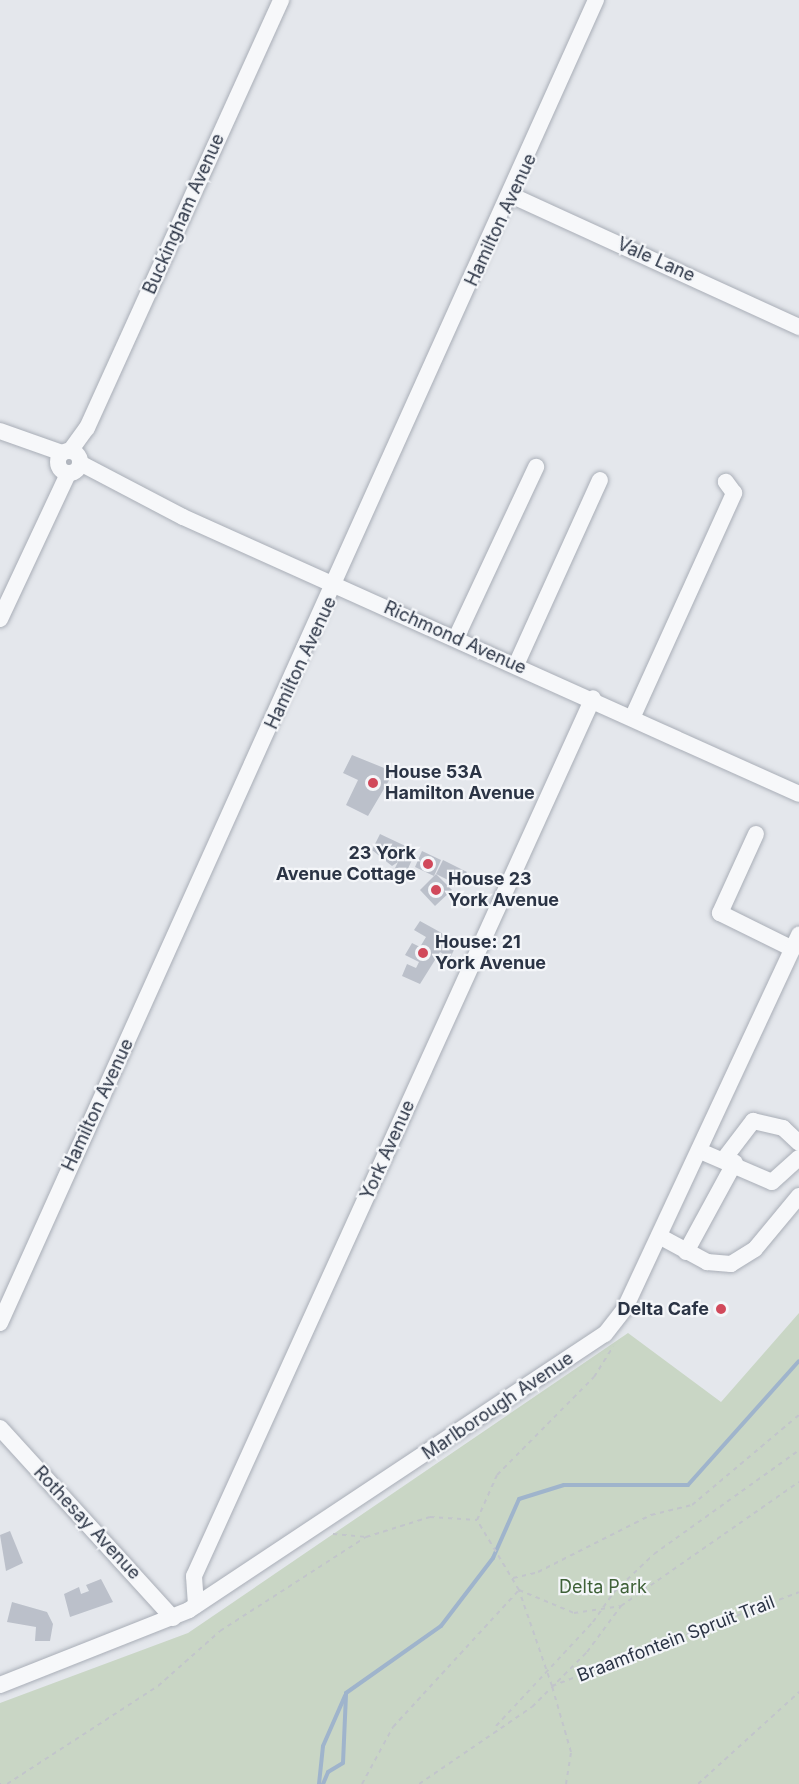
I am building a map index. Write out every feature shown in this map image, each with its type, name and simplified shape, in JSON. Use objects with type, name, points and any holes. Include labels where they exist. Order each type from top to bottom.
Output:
[{"type":"street","name":"Buckingham Avenue","points":[[0,619],[281,0]]},
{"type":"street","name":"Hamilton Avenue","points":[[0,1323],[513,196],[596,0]]},
{"type":"street","name":"Vale Lane","points":[[513,196],[799,327]]},
{"type":"street","name":"Richmond Avenue","points":[[0,431],[336,585],[633,716],[799,794]]},
{"type":"street","points":[[456,638],[536,467]]},
{"type":"street","points":[[516,665],[600,480]]},
{"type":"street","points":[[633,716],[734,493],[726,482]]},
{"type":"street","name":"York Avenue","points":[[196,1605],[194,1576],[593,698]]},
{"type":"street","points":[[756,834],[720,913],[796,942]]},
{"type":"street","name":"Marlborough Avenue","points":[[0,1684],[173,1618],[196,1605],[311,1532],[590,1344],[620,1318],[796,942]]},
{"type":"street","points":[[686,1252],[730,1160],[753,1121],[783,1128],[799,1143]]},
{"type":"street","points":[[700,1151],[730,1160],[772,1182],[799,1158]]},
{"type":"street","points":[[659,1236],[686,1252],[716,1265],[731,1264],[755,1249],[799,1196]]},
{"type":"street","name":"Rothesay Avenue","points":[[0,1428],[173,1618]]},
{"type":"path","points":[[566,1784],[571,1752],[552,1686],[519,1590],[480,1531],[477,1520],[497,1475],[594,1377],[616,1339],[620,1318]]},
{"type":"path","points":[[513,1578],[538,1572],[651,1515],[692,1504],[799,1415]]},
{"type":"path","points":[[494,1728],[545,1668],[654,1554],[799,1450]]},
{"type":"path","name":"Braamfontein Spruit Trail","points":[[419,1784],[494,1728],[532,1707],[621,1606],[799,1482]]},
{"type":"path","points":[[8,1784],[158,1686],[220,1630],[366,1537],[430,1517],[477,1520]]},
{"type":"path","points":[[311,1532],[366,1537]]},
{"type":"path","points":[[362,1784],[393,1727],[519,1590]]},
{"type":"path","name":"Braamfontein Spruit Trail","points":[[519,1590],[574,1613],[621,1606]]},
{"type":"path","name":"Braamfontein Spruit Trail","points":[[552,1686],[799,1592]]},
{"type":"path","points":[[698,1784],[799,1692]]},
{"type":"green space","name":"Delta Park","points":[[799,1313],[799,1784],[0,1784],[0,1703],[188,1633],[628,1333],[721,1402]]},
{"type":"building","name":"House 53A Hamilton Avenue","points":[[352,755],[394,772],[368,816],[346,805],[358,780],[343,773]]},
{"type":"building","points":[[380,834],[416,851],[406,873],[395,868],[398,862],[392,866],[372,850]]},
{"type":"building","name":"23 York Avenue Cottage","points":[[422,851],[441,860],[434,876],[415,867]]},
{"type":"building","points":[[443,860],[467,872],[460,886],[436,874]]},
{"type":"building","name":"House 23 York Avenue","points":[[436,874],[452,890],[435,906],[420,890]]},
{"type":"building","name":"House: 21 York Avenue","points":[[420,921],[458,942],[450,958],[440,952],[420,984],[402,976],[407,964],[416,968],[419,962],[405,955],[412,943],[420,947],[426,937],[414,930]]},
{"type":"building","points":[[10,1531],[23,1563],[6,1571],[0,1535]]},
{"type":"building","points":[[101,1579],[113,1602],[70,1617],[64,1594],[79,1587],[81,1594],[89,1591],[86,1585]]},
{"type":"building","points":[[12,1602],[47,1612],[53,1624],[50,1641],[35,1641],[36,1627],[7,1622]]},
{"type":"waterway","points":[[323,1784],[328,1772],[343,1763],[346,1693],[441,1626],[493,1558],[519,1499],[564,1485],[688,1485],[799,1361]]},
{"type":"waterway","points":[[319,1784],[323,1746],[345,1696]]},
{"type":"place","name":"House 53A Hamilton Avenue","points":[[373,783]]},
{"type":"place","name":"23 York Avenue Cottage","points":[[428,864]]},
{"type":"place","name":"House 23 York Avenue","points":[[436,890]]},
{"type":"place","name":"House: 21 York Avenue","points":[[423,953]]},
{"type":"place","name":"Delta Cafe","points":[[721,1309]]}]
